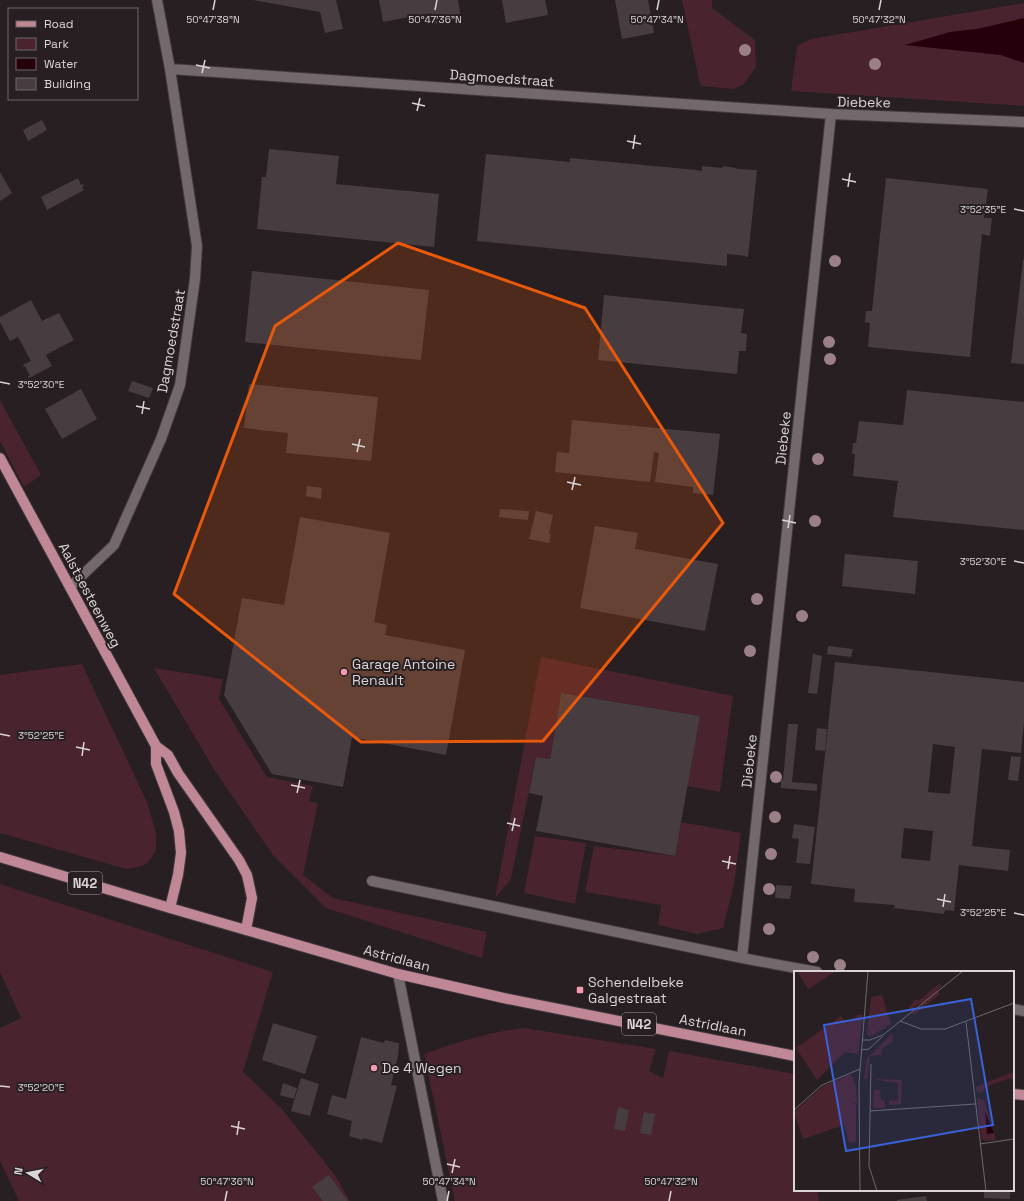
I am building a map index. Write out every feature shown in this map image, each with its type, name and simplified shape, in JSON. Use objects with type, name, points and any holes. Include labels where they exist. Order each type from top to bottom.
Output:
[{"type":"main road","name":"Aalstsesteenweg","points":[[0,458],[156,746],[168,755],[178,773],[239,860],[247,875],[252,898],[246,930]]},
{"type":"main road","name":"Aalstsesteenweg","points":[[156,746],[156,764],[174,812],[179,831],[181,853],[178,875],[170,908]]},
{"type":"main road","name":"Astridlaan","points":[[0,857],[398,974],[508,999],[794,1056]]},
{"type":"main road","points":[[1014,1094],[1024,1095]]},
{"type":"street","name":"Dagmoedstraat","points":[[70,587],[114,545],[161,439],[180,386],[195,279],[197,246],[170,69],[157,0]]},
{"type":"street","name":"Dagmoedstraat","points":[[170,69],[831,114]]},
{"type":"street","name":"Diebeke","points":[[742,958],[831,114],[1024,122]]},
{"type":"street","points":[[372,881],[742,958],[812,971]]},
{"type":"street","points":[[398,974],[443,1201]]},
{"type":"street","points":[[1014,1009],[1024,1011]]},
{"type":"highlighted area","points":[[398,243],[585,308],[723,523],[543,741],[361,742],[174,594],[275,326]]},
{"type":"green space","points":[[682,0],[712,0],[712,8],[755,40],[756,67],[743,85],[733,89],[701,86]]},
{"type":"green space","points":[[1024,3],[1024,106],[791,91],[797,46],[811,39]]},
{"type":"green space","points":[[0,400],[41,475],[24,487],[0,441]]},
{"type":"green space","points":[[541,657],[733,696],[720,792],[687,786],[700,716],[561,693],[550,759],[536,757],[511,879],[495,898]]},
{"type":"green space","points":[[82,664],[147,802],[156,833],[156,850],[146,864],[138,867],[126,869],[0,833],[0,675]]},
{"type":"green space","points":[[154,668],[223,679],[219,699],[267,777],[313,786],[309,801],[318,803],[303,875],[333,898],[487,932],[482,958],[326,908],[273,855],[215,771]]},
{"type":"green space","points":[[681,822],[741,833],[734,884],[723,928],[697,934],[658,925],[661,905],[585,892],[594,846],[674,856]]},
{"type":"green space","points":[[535,836],[586,843],[575,904],[524,893]]},
{"type":"green space","points":[[0,884],[273,972],[243,1072],[281,1108],[335,1175],[350,1201],[19,1201],[0,1161],[0,1028],[21,1018],[0,972]]},
{"type":"green space","points":[[524,1028],[656,1049],[649,1071],[663,1078],[669,1051],[794,1074],[794,1191],[817,1191],[819,1201],[455,1201],[424,1054],[449,1045],[498,1032]]},
{"type":"water","points":[[1024,18],[1024,63],[1001,55],[905,45],[950,32],[977,29]]},
{"type":"building","points":[[253,0],[336,0],[343,29],[325,33],[320,12]]},
{"type":"building","points":[[379,0],[458,0],[461,19],[433,24],[431,13],[383,22]]},
{"type":"building","points":[[502,0],[545,0],[548,15],[506,23]]},
{"type":"building","points":[[615,0],[648,0],[654,33],[622,39]]},
{"type":"building","points":[[42,120],[47,130],[28,141],[23,130]]},
{"type":"building","points":[[269,149],[339,156],[336,184],[439,194],[434,247],[257,229],[262,177],[266,177]]},
{"type":"building","points":[[486,154],[570,162],[570,158],[702,171],[702,166],[722,168],[723,166],[737,169],[757,170],[748,257],[727,254],[727,266],[477,241]]},
{"type":"building","points":[[0,172],[12,193],[0,201]]},
{"type":"building","points":[[78,178],[81,185],[83,184],[84,186],[82,187],[84,190],[47,210],[41,197]]},
{"type":"building","points":[[886,178],[988,189],[984,218],[992,218],[990,236],[982,234],[970,357],[868,347],[870,323],[865,322],[866,311],[872,311]]},
{"type":"building","points":[[1024,260],[1024,364],[1011,363]]},
{"type":"building","points":[[252,271],[429,290],[421,360],[245,342]]},
{"type":"building","points":[[604,295],[744,309],[741,333],[747,334],[746,351],[739,351],[737,374],[598,360]]},
{"type":"building","points":[[31,300],[42,321],[59,313],[74,340],[46,355],[52,366],[29,378],[28,376],[30,376],[23,365],[31,361],[18,337],[10,341],[0,322],[0,317]]},
{"type":"building","points":[[132,381],[153,388],[149,398],[128,391]]},
{"type":"building","points":[[249,384],[378,397],[371,461],[286,453],[288,433],[244,428]]},
{"type":"building","points":[[81,389],[97,419],[62,439],[45,409]]},
{"type":"building","points":[[907,390],[1024,402],[1024,530],[893,517],[898,481],[853,476],[855,454],[852,454],[853,443],[856,443],[859,421],[903,425]]},
{"type":"building","points":[[572,420],[720,434],[713,495],[693,493],[693,487],[655,482],[659,453],[654,452],[650,482],[555,472],[557,452],[569,453]]},
{"type":"building","points":[[307,486],[322,488],[321,499],[306,496]]},
{"type":"building","points":[[500,509],[529,511],[528,520],[499,517]]},
{"type":"building","points":[[536,511],[553,515],[549,534],[551,534],[549,543],[529,539]]},
{"type":"building","name":"Garage Antoine Renault","points":[[300,517],[390,533],[374,622],[387,625],[385,635],[465,650],[446,755],[352,737],[343,787],[272,774],[224,695],[242,598],[284,605]]},
{"type":"building","points":[[595,526],[638,533],[635,549],[718,564],[705,631],[580,608]]},
{"type":"building","points":[[845,554],[918,561],[915,594],[842,586]]},
{"type":"building","points":[[828,646],[853,649],[851,657],[827,654]]},
{"type":"building","points":[[813,654],[822,656],[817,694],[808,693]]},
{"type":"building","points":[[835,662],[1024,682],[1024,722],[1021,753],[982,749],[972,846],[1010,850],[1008,871],[959,865],[954,911],[945,910],[944,914],[894,908],[895,905],[854,902],[855,889],[811,884]],"holes":[[[933,744],[955,747],[950,794],[928,792]],[[904,828],[933,831],[930,861],[901,858]]]},
{"type":"building","points":[[561,693],[700,716],[675,856],[536,831],[543,796],[529,793],[536,757],[550,759]]},
{"type":"building","points":[[788,724],[798,724],[792,782],[817,784],[817,791],[781,788]]},
{"type":"building","points":[[817,728],[827,729],[825,751],[815,750]]},
{"type":"building","points":[[1011,756],[1021,757],[1018,781],[1008,780]]},
{"type":"building","points":[[794,824],[815,827],[810,864],[796,863],[799,839],[792,838]]},
{"type":"building","points":[[776,885],[792,886],[790,899],[775,898]]},
{"type":"building","points":[[273,1023],[317,1036],[305,1074],[262,1060]]},
{"type":"building","points":[[361,1037],[384,1043],[385,1040],[399,1043],[398,1056],[391,1085],[397,1086],[382,1143],[363,1138],[362,1140],[349,1136],[352,1121],[327,1114],[332,1095],[346,1099]]},
{"type":"building","points":[[301,1078],[319,1084],[310,1116],[291,1111]]},
{"type":"building","points":[[283,1083],[297,1088],[294,1099],[280,1095]]},
{"type":"building","points":[[618,1107],[629,1110],[625,1131],[614,1129]]},
{"type":"building","points":[[644,1112],[655,1114],[651,1135],[640,1133]]},
{"type":"building","points":[[329,1175],[348,1201],[323,1201],[312,1187]]},
{"type":"building","points":[[984,1191],[1010,1191],[1010,1199],[984,1198]]},
{"type":"building","points":[[926,1196],[927,1201],[897,1201],[897,1200]]},
{"type":"place","name":"Garage Antoine Renault","points":[[344,672]]},
{"type":"place","name":"Schendelbeke Galgestraat","points":[[580,990]]},
{"type":"place","name":"De 4 Wegen","points":[[374,1068]]}]
